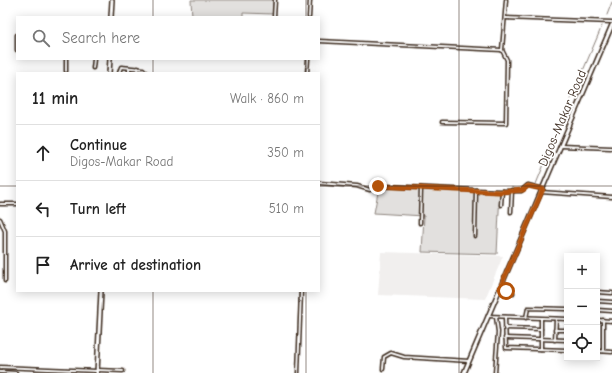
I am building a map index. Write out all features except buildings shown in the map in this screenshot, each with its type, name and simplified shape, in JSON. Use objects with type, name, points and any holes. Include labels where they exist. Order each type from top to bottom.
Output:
[{"type":"main road","points":[[112,0],[112,16]]},
{"type":"main road","name":"Digos-Makar Road","points":[[464,373],[612,25]]},
{"type":"main road","points":[[109,72],[110,60]]},
{"type":"main road","points":[[96,372],[100,292]]},
{"type":"street","points":[[274,16],[275,0]]},
{"type":"street","points":[[309,16],[310,0]]},
{"type":"street","points":[[442,122],[506,123],[507,60],[502,50],[506,0]]},
{"type":"street","points":[[505,18],[612,22]]},
{"type":"street","points":[[320,41],[502,50]]},
{"type":"street","points":[[66,60],[66,71]]},
{"type":"street","points":[[93,68],[94,60]]},
{"type":"street","points":[[307,72],[308,60]]},
{"type":"street","points":[[119,72],[120,68],[138,68],[145,69],[146,72]]},
{"type":"street","points":[[561,146],[611,148]]},
{"type":"street","points":[[320,183],[357,186],[370,190],[382,186],[502,191],[523,190],[528,186],[542,190],[612,198]]},
{"type":"street","points":[[420,223],[421,188]]},
{"type":"street","points":[[474,236],[476,190]]},
{"type":"street","points":[[511,212],[512,190]]},
{"type":"street","points":[[501,205],[502,191]]},
{"type":"street","points":[[0,204],[16,204]]},
{"type":"street","points":[[0,219],[4,230],[5,280]]},
{"type":"street","points":[[500,288],[513,293]]},
{"type":"street","points":[[298,373],[301,292]]},
{"type":"street","points":[[600,292],[612,293]]},
{"type":"street","points":[[600,301],[612,302]]},
{"type":"street","points":[[526,318],[528,308],[564,309]]},
{"type":"street","points":[[600,310],[612,311]]},
{"type":"street","points":[[488,316],[564,319]]},
{"type":"street","points":[[495,373],[498,332],[496,317]]},
{"type":"street","points":[[505,317],[506,348],[564,350]]},
{"type":"street","points":[[540,349],[542,319]]},
{"type":"street","points":[[555,340],[556,319]]},
{"type":"street","points":[[612,321],[603,320],[603,351],[612,352]]},
{"type":"street","points":[[505,328],[541,330]]},
{"type":"street","points":[[555,330],[564,330]]},
{"type":"street","points":[[505,338],[564,340]]},
{"type":"street","points":[[383,369],[384,357],[391,353],[404,357],[469,361]]},
{"type":"street","points":[[0,367],[96,372],[123,371]]},
{"type":"street","points":[[1,373],[16,373]]},
{"type":"shaded area","points":[[191,0],[273,0],[273,14],[243,13],[243,16],[192,16]]},
{"type":"shaded area","points":[[379,187],[500,191],[497,254],[422,252],[424,216],[374,213]]},
{"type":"shaded area","points":[[381,252],[503,256],[485,299],[378,295]]},
{"type":"waterway","points":[[607,15],[612,2]]},
{"type":"waterway","points":[[571,99],[602,26]]},
{"type":"waterway","points":[[536,184],[566,111]]},
{"type":"waterway","points":[[95,373],[99,292]]},
{"type":"waterway","points":[[297,373],[299,292]]},
{"type":"route","points":[[378,186],[499,192],[505,190],[521,191],[528,186],[543,189],[500,288],[506,291]]}]
